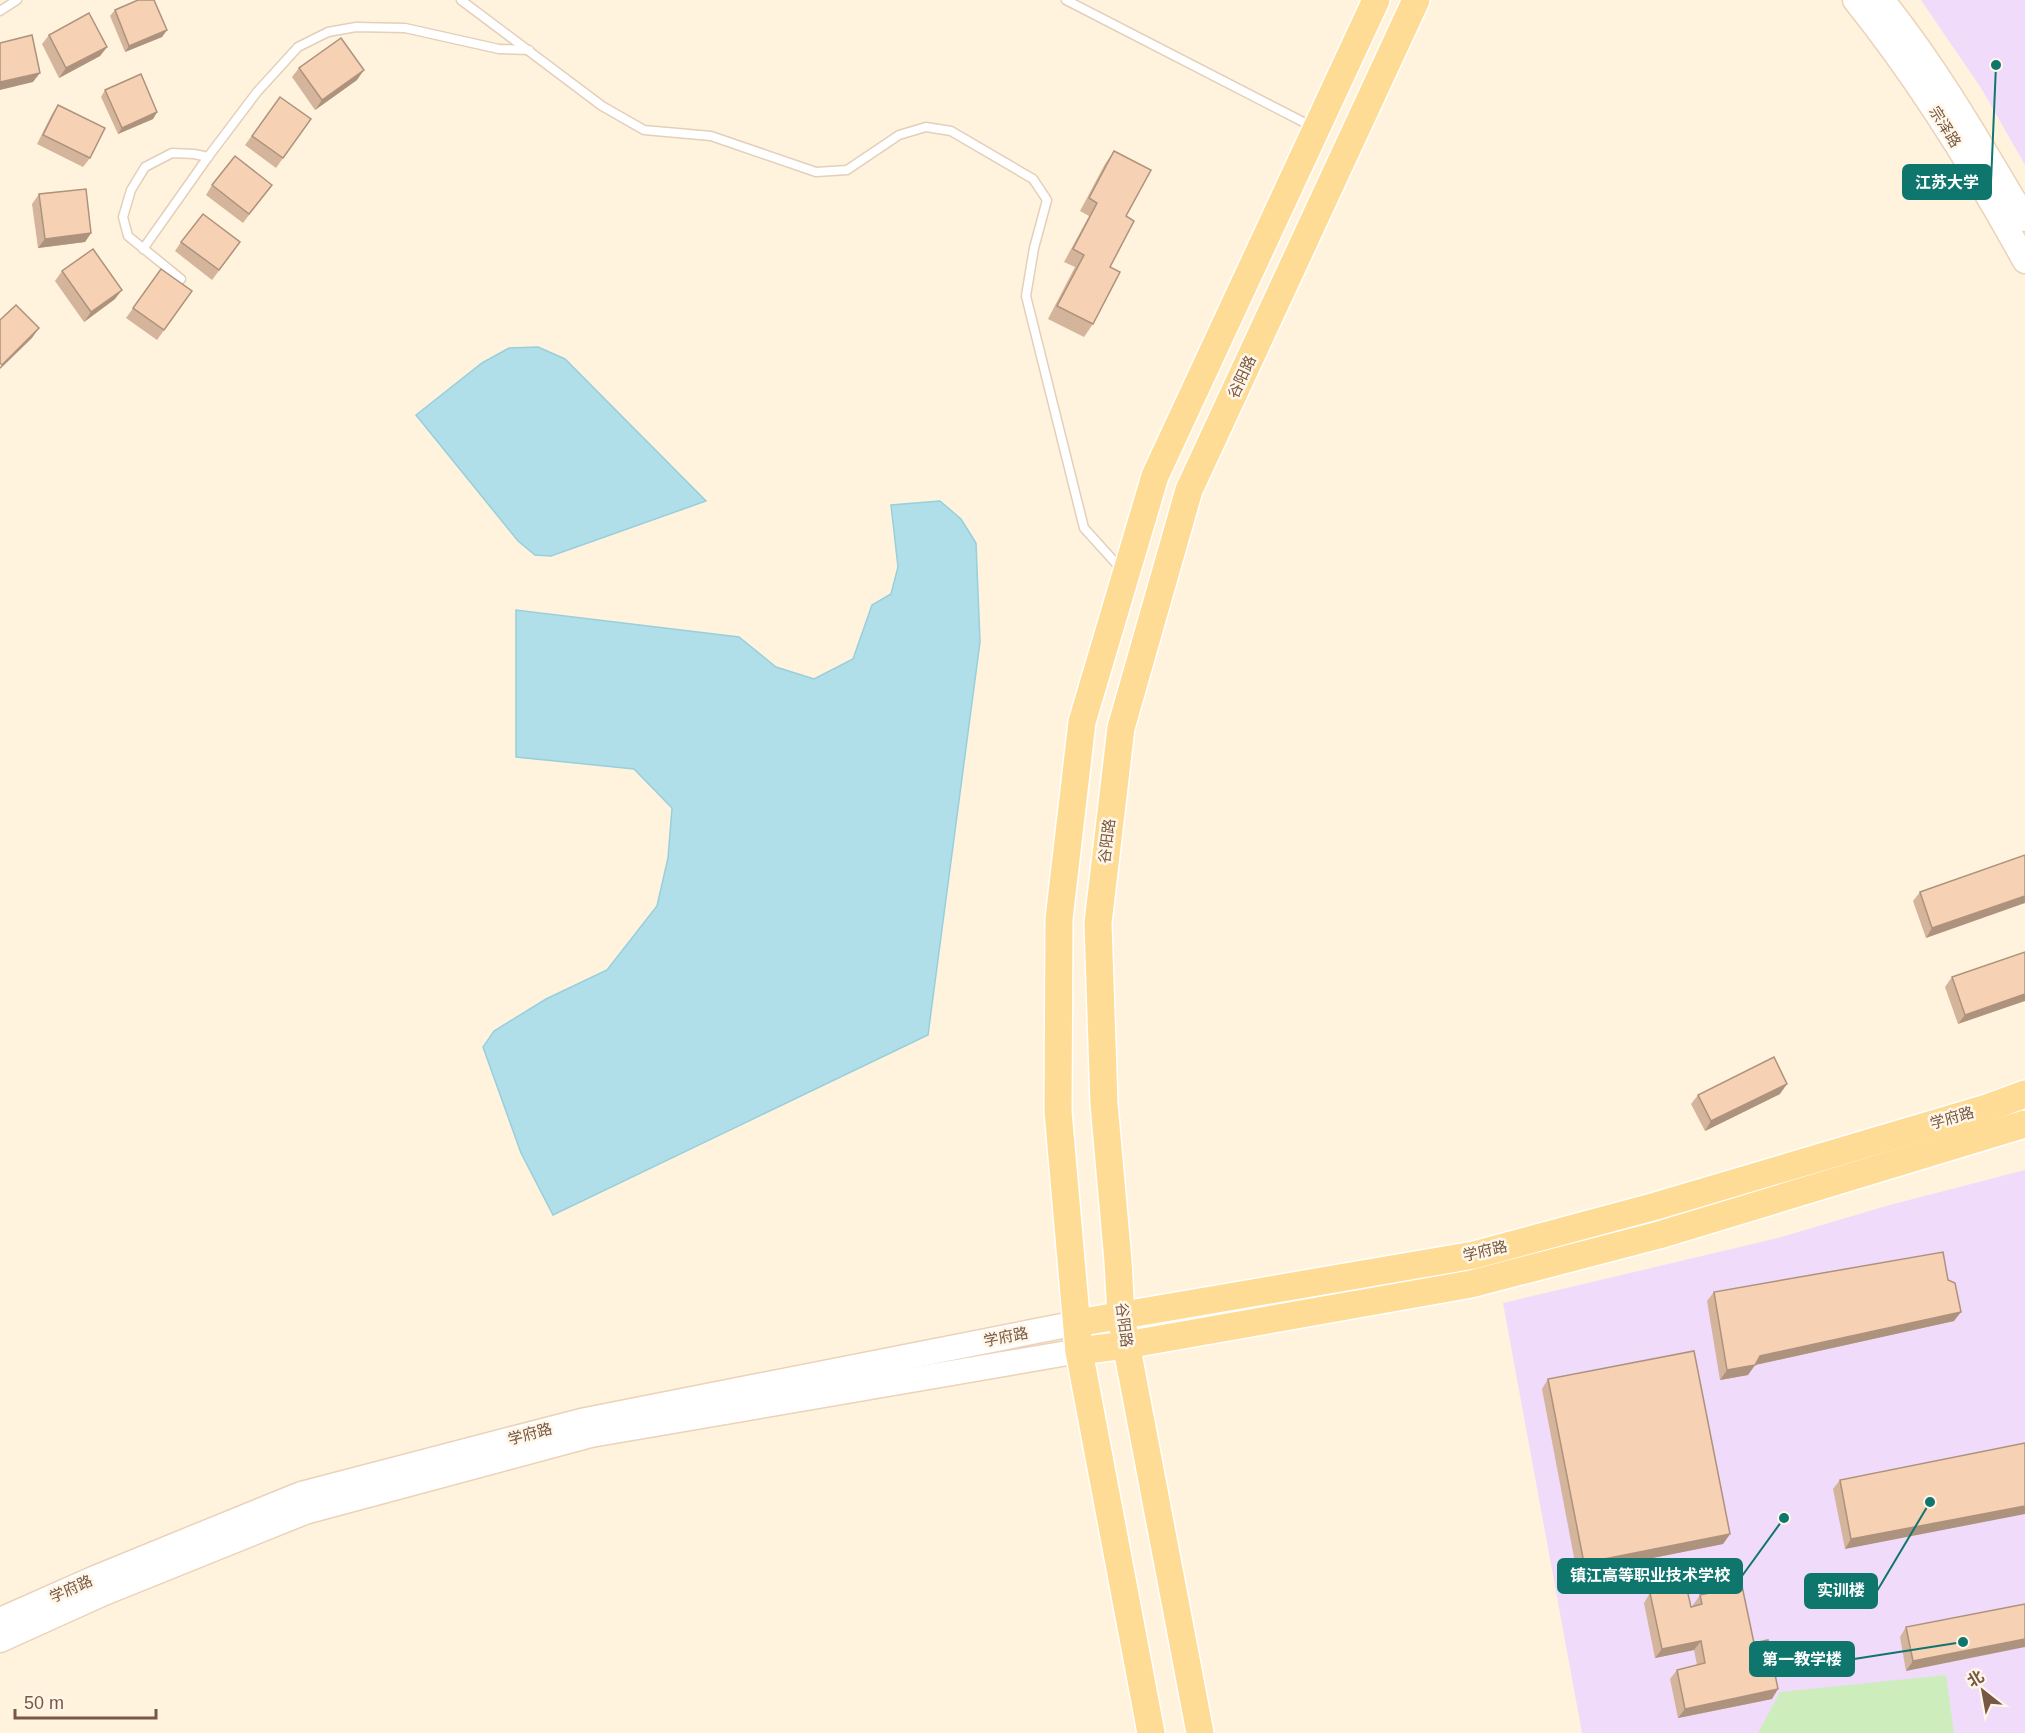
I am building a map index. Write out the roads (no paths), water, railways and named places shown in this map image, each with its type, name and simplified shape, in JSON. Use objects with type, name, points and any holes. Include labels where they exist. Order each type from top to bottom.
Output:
[{"type":"main road","points":[[1151,1733],[1079,1351],[1058,1111],[1059,919],[1082,722],[1155,476],[1376,0]]},
{"type":"main road","name":"谷阳路","points":[[1200,1733],[1121,1317],[1104,1104],[1098,923],[1121,728],[1189,490],[1416,0]]},
{"type":"main road","name":"宗泽路","points":[[1855,0],[1910,71],[2025,261]]},
{"type":"main road","name":"宗泽路","points":[[1882,0],[1927,60],[1956,104],[2025,219]]},
{"type":"main road","name":"学府路","points":[[0,1620],[95,1578],[301,1494],[581,1421],[1077,1323],[1474,1255],[1656,1206],[1987,1108],[2025,1094]]},
{"type":"main road","name":"学府路","points":[[0,1640],[105,1593],[305,1512],[591,1436],[1471,1284],[1659,1235],[2025,1124]]},
{"type":"lane","points":[[0,11],[17,0]]},
{"type":"lane","points":[[461,0],[602,106],[644,130],[711,136],[816,172],[847,170],[899,135],[926,127],[951,131],[1033,179],[1047,200],[1034,248],[1026,296],[1083,528],[1126,574]]},
{"type":"lane","points":[[1066,0],[1316,129]]},
{"type":"lane","points":[[143,249],[257,92],[298,47],[328,32],[356,27],[405,28],[499,49],[530,50]]},
{"type":"lane","points":[[181,279],[128,236],[123,217],[130,190],[145,167],[172,153],[208,157]]},
{"type":"water","points":[[538,347],[565,359],[706,501],[551,556],[535,555],[518,541],[416,415],[482,363],[509,348]]},
{"type":"water","points":[[940,501],[961,519],[976,543],[980,642],[928,1035],[553,1215],[521,1153],[483,1047],[494,1031],[546,999],[607,970],[657,906],[668,858],[672,808],[634,769],[516,757],[516,610],[739,637],[776,667],[814,679],[853,659],[872,605],[891,594],[898,567],[891,505]]},
{"type":"place","name":"江苏大学","points":[[1996,65]]},
{"type":"place","name":"实训楼","points":[[1930,1502]]},
{"type":"place","name":"镇江高等职业技术学校","points":[[1784,1518]]},
{"type":"place","name":"第一教学楼","points":[[1963,1642]]}]
